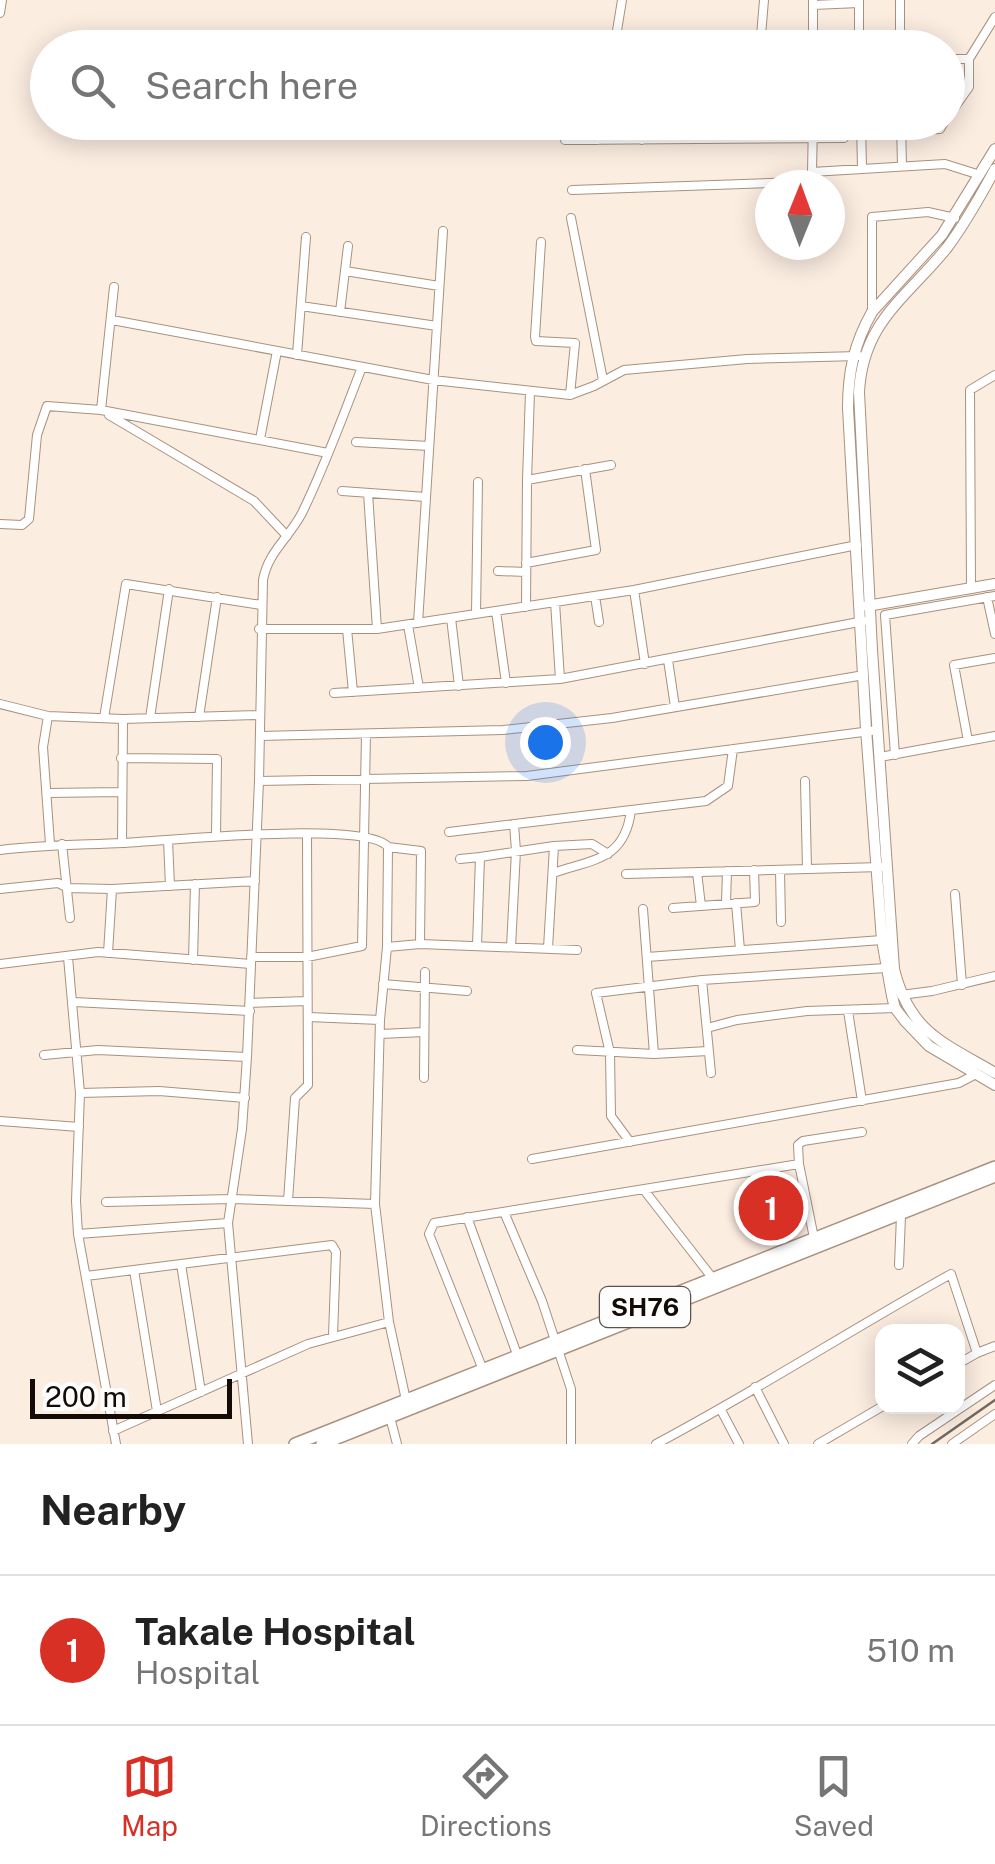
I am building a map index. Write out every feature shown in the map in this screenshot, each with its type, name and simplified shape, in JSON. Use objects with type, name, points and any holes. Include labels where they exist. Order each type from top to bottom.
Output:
[{"type":"main road","points":[[865,606],[848,408],[858,356],[872,312],[988,182],[995,149]]},
{"type":"main road","points":[[995,169],[958,232],[879,322],[858,356],[872,729],[882,867],[901,1003],[932,1036],[995,1072]]},
{"type":"main road","points":[[865,606],[995,584]]},
{"type":"main road","points":[[866,621],[864,675],[880,757],[882,940],[886,968],[901,1003],[929,1046],[995,1085]]},
{"type":"main road","name":"SH76","points":[[322,1444],[814,1238],[995,1167]]},
{"type":"main road","name":"SH76","points":[[295,1444],[900,1216],[995,1176]]},
{"type":"street","points":[[0,12],[2,0]]},
{"type":"street","points":[[617,30],[622,0]]},
{"type":"street","points":[[762,30],[764,0]]},
{"type":"street","points":[[900,0],[900,30]]},
{"type":"street","points":[[813,30],[813,2],[858,1],[859,30]]},
{"type":"street","points":[[965,93],[969,87],[970,59],[995,17]]},
{"type":"street","points":[[965,59],[970,59]]},
{"type":"street","points":[[565,140],[642,140]]},
{"type":"street","points":[[812,140],[812,170]]},
{"type":"street","points":[[861,140],[862,168]]},
{"type":"street","points":[[901,140],[902,166]]},
{"type":"street","points":[[837,170],[953,164],[988,182]]},
{"type":"street","points":[[572,190],[755,184]]},
{"type":"street","points":[[872,312],[872,217],[928,212],[955,218]]},
{"type":"street","points":[[571,218],[603,380]]},
{"type":"street","points":[[419,688],[413,624],[426,498],[443,230]]},
{"type":"street","points":[[297,355],[306,237]]},
{"type":"street","points":[[540,242],[535,337],[536,341],[574,343],[570,395]]},
{"type":"street","points":[[340,312],[348,246]]},
{"type":"street","points":[[345,272],[439,286]]},
{"type":"street","points":[[100,410],[114,287]]},
{"type":"street","points":[[300,306],[437,326]]},
{"type":"street","points":[[112,320],[433,380],[570,395],[624,370],[858,356]]},
{"type":"street","points":[[260,439],[277,351]]},
{"type":"street","points":[[248,1444],[228,1223],[244,1098],[250,1007],[260,781],[261,605],[266,564],[300,518],[362,367]]},
{"type":"street","points":[[971,588],[970,390],[995,375]]},
{"type":"street","points":[[526,607],[530,392]]},
{"type":"street","points":[[0,524],[22,525],[29,518],[37,434],[46,406],[100,410],[328,453]]},
{"type":"street","points":[[100,410],[254,501],[287,536]]},
{"type":"street","points":[[356,442],[429,446]]},
{"type":"street","points":[[526,480],[612,464]]},
{"type":"street","points":[[498,572],[596,550],[585,470]]},
{"type":"street","points":[[476,614],[478,482]]},
{"type":"street","points":[[342,491],[426,498]]},
{"type":"street","points":[[368,493],[377,629]]},
{"type":"street","points":[[260,629],[377,629],[413,624],[634,590],[857,545]]},
{"type":"street","points":[[104,718],[123,588],[130,582],[261,605]]},
{"type":"street","points":[[150,718],[169,589]]},
{"type":"street","points":[[634,590],[644,664]]},
{"type":"street","points":[[596,596],[599,622]]},
{"type":"street","points":[[896,754],[885,615],[991,596],[995,634]]},
{"type":"street","points":[[199,717],[217,598]]},
{"type":"street","points":[[555,602],[560,679]]},
{"type":"street","points":[[496,611],[506,684]]},
{"type":"street","points":[[451,618],[459,686]]},
{"type":"street","points":[[334,693],[560,679],[866,621]]},
{"type":"street","points":[[347,629],[353,692]]},
{"type":"street","points":[[968,741],[954,665],[995,658]]},
{"type":"street","points":[[668,660],[675,707]]},
{"type":"street","points":[[260,736],[503,730],[675,707],[864,675]]},
{"type":"street","points":[[0,704],[48,716],[259,716]]},
{"type":"street","points":[[48,716],[44,748],[50,844]]},
{"type":"street","points":[[122,843],[123,719]]},
{"type":"street","points":[[260,781],[527,776],[872,729]]},
{"type":"street","points":[[0,964],[108,953],[251,961],[307,957],[362,946],[366,734]]},
{"type":"street","points":[[880,757],[995,736]]},
{"type":"street","points":[[449,832],[706,802],[728,786],[733,750]]},
{"type":"street","points":[[121,758],[217,759],[216,836]]},
{"type":"street","points":[[806,780],[807,869]]},
{"type":"street","points":[[47,794],[122,792]]},
{"type":"street","points":[[553,873],[614,852],[628,833],[631,810]]},
{"type":"street","points":[[511,947],[514,824]]},
{"type":"street","points":[[0,850],[257,834],[364,836],[383,841],[388,848],[387,947],[380,1020],[374,1204],[390,1322],[406,1400]]},
{"type":"street","points":[[288,1201],[294,1098],[308,1085],[307,835]]},
{"type":"street","points":[[168,840],[170,886]]},
{"type":"street","points":[[62,844],[70,918]]},
{"type":"street","points":[[460,859],[592,844],[608,854]]},
{"type":"street","points":[[548,948],[554,846]]},
{"type":"street","points":[[388,848],[421,851],[420,944]]},
{"type":"street","points":[[476,946],[480,856]]},
{"type":"street","points":[[626,874],[882,867]]},
{"type":"street","points":[[673,908],[755,902],[754,870]]},
{"type":"street","points":[[780,870],[780,922]]},
{"type":"street","points":[[726,871],[740,950]]},
{"type":"street","points":[[697,872],[701,906]]},
{"type":"street","points":[[0,889],[58,883],[68,888],[112,888],[255,881]]},
{"type":"street","points":[[193,960],[194,884]]},
{"type":"street","points":[[363,884],[388,886]]},
{"type":"street","points":[[108,953],[112,888]]},
{"type":"street","points":[[955,894],[962,984]]},
{"type":"street","points":[[643,909],[654,1054]]},
{"type":"street","points":[[648,957],[882,940]]},
{"type":"street","points":[[387,947],[420,944],[577,950]]},
{"type":"street","points":[[68,956],[80,1092],[78,1234],[116,1444]]},
{"type":"street","points":[[630,1142],[611,1116],[610,1053],[596,993],[702,980],[886,968]]},
{"type":"street","points":[[424,1078],[425,972]]},
{"type":"street","points":[[707,1028],[737,1020],[807,1011],[848,1012],[901,1003],[995,976]]},
{"type":"street","points":[[702,980],[711,1074]]},
{"type":"street","points":[[384,984],[467,991]]},
{"type":"street","points":[[74,1002],[250,1007],[308,1001]]},
{"type":"street","points":[[848,1012],[862,1101]]},
{"type":"street","points":[[308,1017],[380,1020]]},
{"type":"street","points":[[380,1034],[424,1032]]},
{"type":"street","points":[[44,1055],[98,1050],[247,1057]]},
{"type":"street","points":[[577,1050],[654,1054],[708,1051]]},
{"type":"street","points":[[532,1159],[959,1083],[976,1074]]},
{"type":"street","points":[[80,1092],[159,1091],[244,1098]]},
{"type":"street","points":[[0,1122],[78,1127]]},
{"type":"street","points":[[814,1238],[797,1150],[803,1141],[862,1132]]},
{"type":"street","points":[[483,1370],[429,1234],[434,1222],[798,1164]]},
{"type":"street","points":[[644,1190],[714,1280]]},
{"type":"street","points":[[106,1202],[231,1199],[374,1204]]},
{"type":"street","points":[[504,1212],[572,1389],[571,1444]]},
{"type":"street","points":[[900,1216],[900,1265]]},
{"type":"street","points":[[467,1217],[518,1357]]},
{"type":"street","points":[[78,1234],[228,1223]]},
{"type":"street","points":[[86,1276],[332,1245],[336,1252],[333,1336]]},
{"type":"street","points":[[181,1264],[201,1392]]},
{"type":"street","points":[[134,1270],[157,1411]]},
{"type":"street","points":[[656,1444],[952,1274],[978,1352]]},
{"type":"street","points":[[113,1431],[308,1344],[390,1322]]},
{"type":"street","points":[[965,1360],[995,1346]]},
{"type":"street","points":[[912,1444],[995,1386]]},
{"type":"street","points":[[755,1388],[784,1444]]},
{"type":"street","points":[[721,1410],[740,1444]]},
{"type":"street","points":[[818,1444],[875,1411]]},
{"type":"street","points":[[952,1444],[995,1414]]},
{"type":"street","points":[[390,1417],[397,1444]]},
{"type":"street","points":[[680,1431],[687,1444]]},
{"type":"railway","points":[[932,1444],[995,1400]]},
{"type":"place","name":"Takale Hospital","points":[[771,1208]]}]
